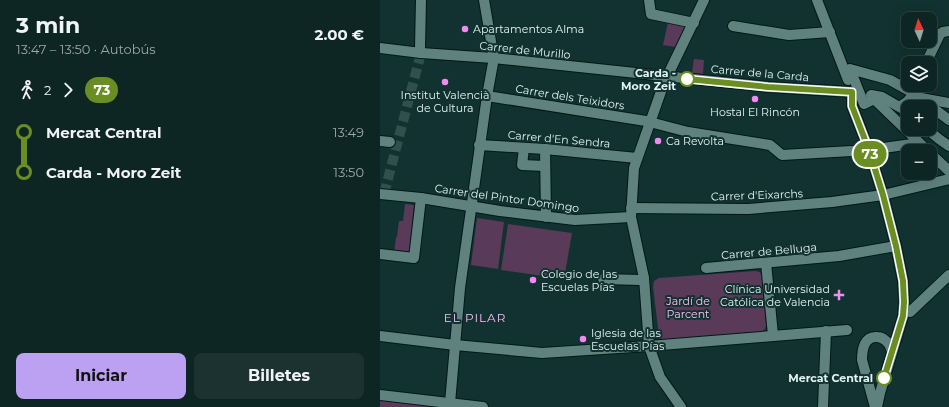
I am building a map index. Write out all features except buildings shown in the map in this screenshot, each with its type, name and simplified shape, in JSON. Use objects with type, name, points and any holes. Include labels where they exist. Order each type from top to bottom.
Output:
[{"type":"street","points":[[421,0],[421,52]]},
{"type":"street","points":[[450,403],[460,288],[493,58],[484,0]]},
{"type":"street","points":[[649,0],[651,14],[694,23]]},
{"type":"street","points":[[680,407],[660,377],[649,346],[644,278],[631,213],[634,168],[637,158],[667,77],[704,0]]},
{"type":"street","points":[[817,0],[856,92],[864,104],[874,99],[919,143]]},
{"type":"street","points":[[733,26],[789,35],[830,32]]},
{"type":"street","points":[[929,56],[940,34],[949,31]]},
{"type":"street","name":"Carrer de Murillo","points":[[380,48],[493,58],[667,77]]},
{"type":"street","points":[[876,407],[903,316],[903,281],[883,195],[869,150],[852,106],[856,92],[850,69],[890,80],[915,93],[949,120]]},
{"type":"street","name":"Carrer de la Carda","points":[[667,77],[768,87],[856,92],[876,95],[901,106]]},
{"type":"street","points":[[915,93],[949,103]]},
{"type":"street","name":"Carrer dels Teixidors","points":[[487,96],[650,122],[688,132],[770,145],[782,155],[869,150],[919,143]]},
{"type":"street","points":[[935,136],[949,146]]},
{"type":"street","name":"Carrer d'En Sendra","points":[[480,145],[637,158]]},
{"type":"street","points":[[524,148],[522,165],[545,166]]},
{"type":"street","points":[[545,150],[546,217]]},
{"type":"street","points":[[937,160],[949,171]]},
{"type":"street","name":"Carrer d'Eixarchs","points":[[631,213],[748,208],[832,202],[883,195],[949,179]]},
{"type":"street","name":"Carrer del Pintor Domingo","points":[[381,197],[420,198],[575,220],[631,213]]},
{"type":"street","points":[[380,254],[414,258],[420,198]]},
{"type":"street","name":"Carrer de Belluga","points":[[706,268],[834,257],[896,246]]},
{"type":"street","points":[[766,263],[773,335]]},
{"type":"street","points":[[910,312],[949,275]]},
{"type":"street","points":[[603,279],[641,280],[644,278]]},
{"type":"street","points":[[380,336],[542,353],[846,330]]},
{"type":"street","points":[[823,407],[826,331]]},
{"type":"street","points":[[876,407],[863,364],[862,353],[864,346],[866,341],[871,338],[875,336],[880,337],[886,341],[892,352]]},
{"type":"street","points":[[380,395],[483,407]]},
{"type":"green space","points":[[668,22],[685,26],[675,47],[663,45]]},
{"type":"green space","points":[[694,59],[704,60],[703,74],[692,73]]},
{"type":"green space","points":[[405,204],[414,205],[409,255],[394,253],[399,221],[403,221]]},
{"type":"green space","points":[[477,218],[504,222],[498,269],[471,265]]},
{"type":"green space","points":[[508,224],[572,233],[564,279],[501,270]]},
{"type":"green space","name":"Jardí de Parcent","points":[[755,271],[760,272],[762,277],[766,326],[761,332],[663,341],[660,339],[653,287],[654,281],[659,278]]},
{"type":"green space","points":[[380,398],[432,405],[432,407],[380,407]]},
{"type":"tunnel","points":[[384,194],[421,53]]},
{"type":"bus line","name":"73","points":[[687,79],[768,87],[852,92],[852,106],[869,150],[883,195],[903,281],[903,316],[884,378]]},
{"type":"place","name":"Apartamentos Alma","points":[[465,29]]},
{"type":"place","name":"Carda - Moro Zeit","points":[[687,79]]},
{"type":"place","name":"Institut Valencià de Cultura","points":[[445,82]]},
{"type":"place","name":"Hostal El Rincón","points":[[755,99]]},
{"type":"place","name":"Ca Revolta","points":[[658,141]]},
{"type":"place","name":"Colegio de las Escuelas Pías","points":[[533,280]]},
{"type":"place","name":"Clínica Universidad Católica de Valencia","points":[[839,295]]},
{"type":"place","name":"Iglesia de las Escuelas Pías","points":[[583,339]]},
{"type":"place","name":"Mercat Central","points":[[884,378]]},
{"type":"district","name":"EL PILAR","points":[[475,318]]}]
